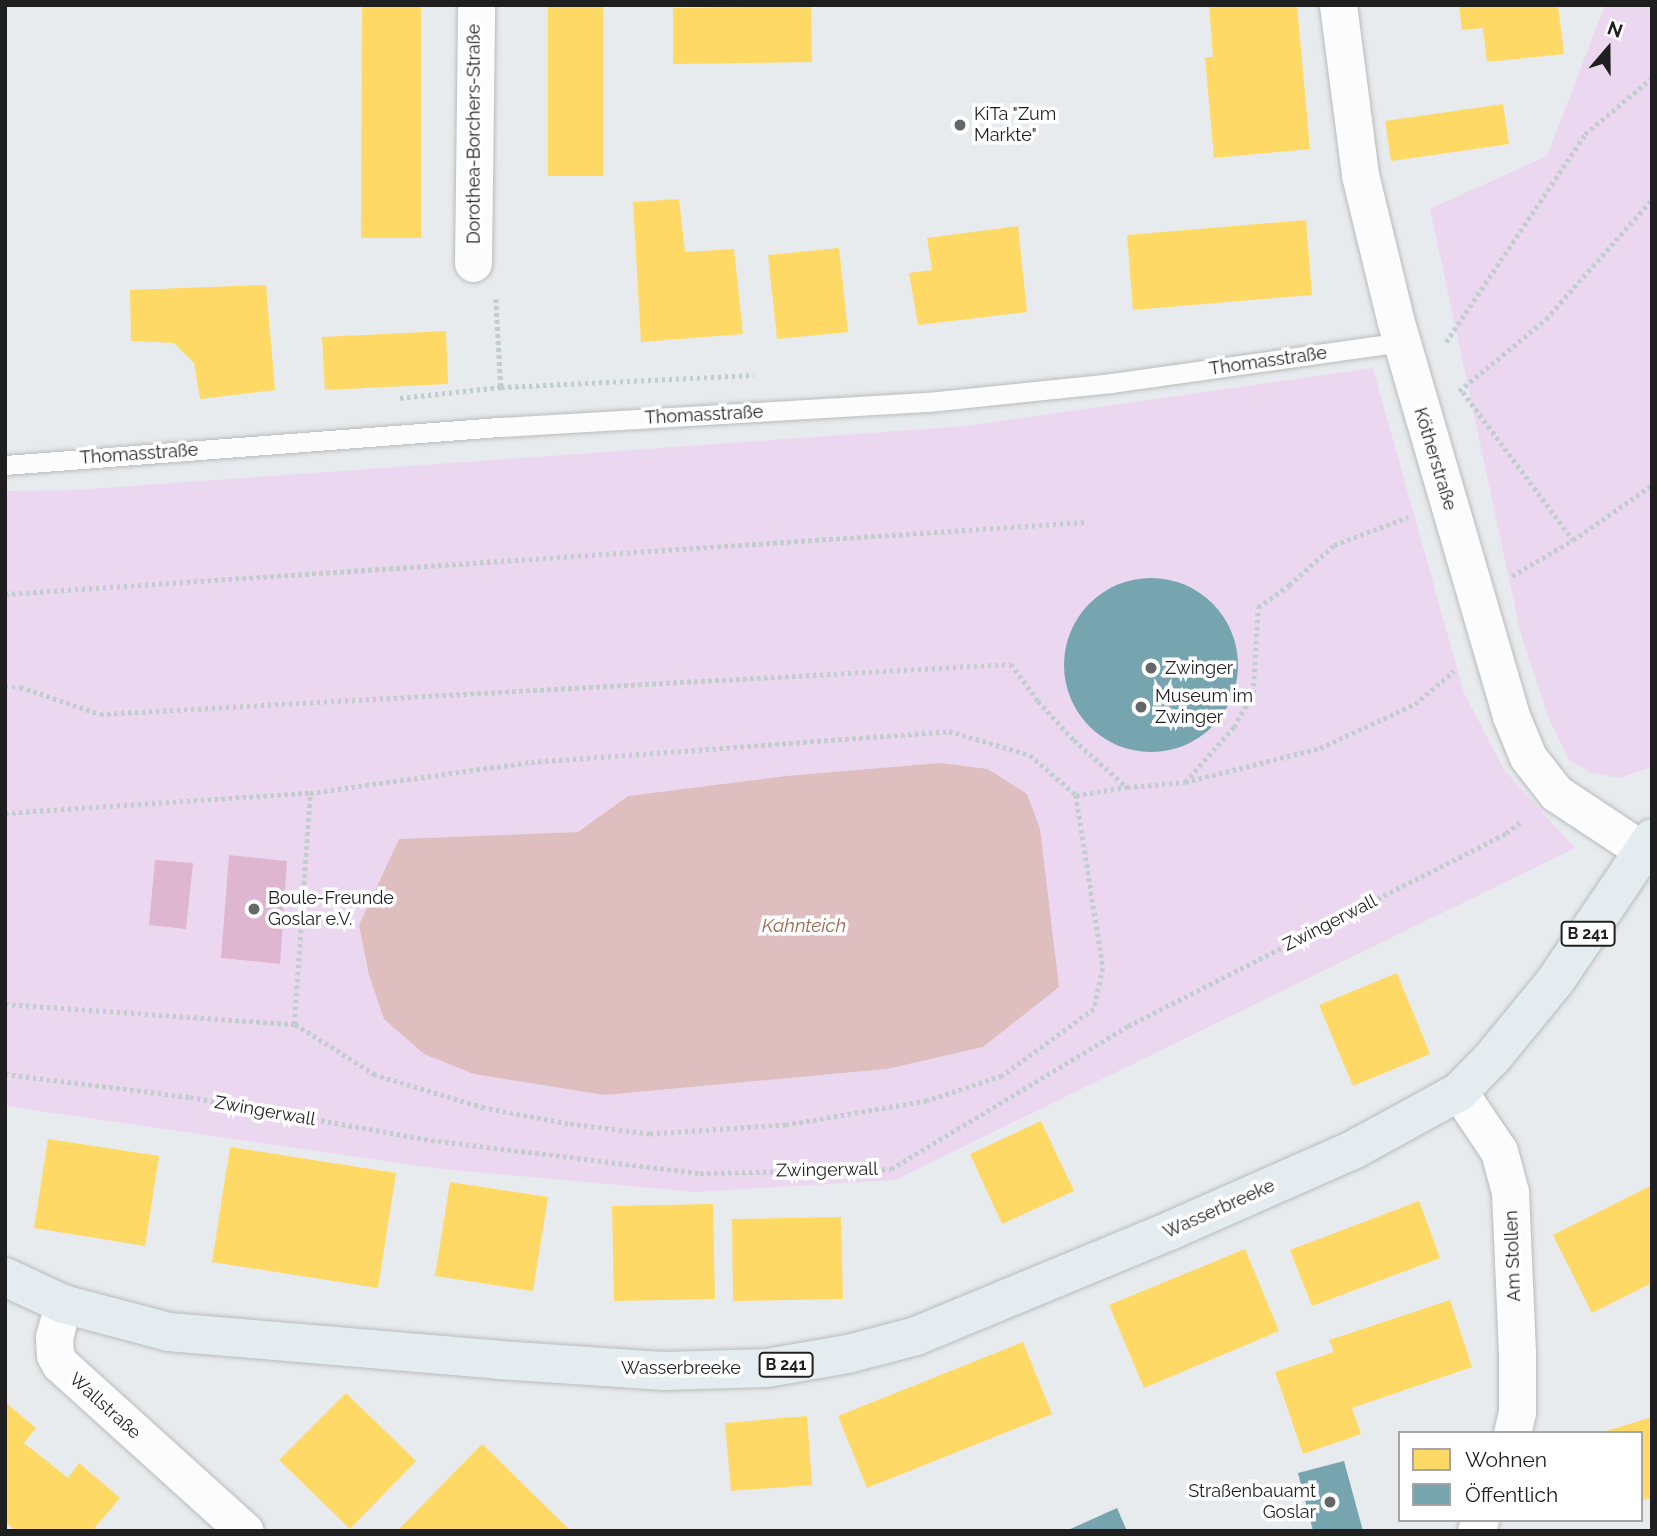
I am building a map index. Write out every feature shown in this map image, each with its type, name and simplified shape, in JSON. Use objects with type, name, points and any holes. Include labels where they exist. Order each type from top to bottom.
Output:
[{"type":"main road","name":"B 241","points":[[1458,1092],[1493,1057],[1556,980],[1650,846]]},
{"type":"main road","name":"Wasserbreeke","points":[[63,1304],[136,1326],[252,1341],[665,1371],[767,1368],[848,1354],[916,1336],[1174,1229],[1353,1150],[1458,1092]]},
{"type":"main road","name":"B 241","points":[[5,1277],[63,1304]]},
{"type":"street","name":"Dorothea-Borchers-Straße","points":[[473,263],[475,5]]},
{"type":"street","name":"Kötherstraße","points":[[1338,5],[1360,175],[1401,342],[1477,597],[1488,643],[1528,757],[1556,793],[1650,846]]},
{"type":"street","name":"Am Stollen","points":[[1458,1092],[1499,1151],[1510,1192],[1517,1352],[1517,1412],[1512,1431]]},
{"type":"street","name":"Wallstraße","points":[[63,1304],[54,1336],[55,1355],[60,1364],[221,1523]]},
{"type":"lane","name":"Thomasstraße","points":[[5,465],[503,427],[929,402],[1111,383],[1401,342]]},
{"type":"path","points":[[1419,405],[1585,134],[1652,78]]},
{"type":"path","points":[[1419,405],[1460,389],[1546,319],[1652,199]]},
{"type":"path","points":[[473,263],[495,293],[501,387]]},
{"type":"path","points":[[1460,389],[1573,540]]},
{"type":"path","points":[[1477,597],[1573,540],[1652,485]]},
{"type":"path","points":[[1185,782],[1234,727],[1253,693],[1258,607],[1289,585],[1334,545],[1448,502]]},
{"type":"path","points":[[5,594],[1085,522]]},
{"type":"path","points":[[1076,796],[1127,787],[1185,782],[1320,748],[1415,704],[1488,643]]},
{"type":"path","points":[[5,687],[20,687],[100,714],[1012,664],[1038,701],[1066,731],[1127,787]]},
{"type":"path","points":[[5,813],[310,793],[531,762],[949,731],[1030,755],[1076,796],[1103,968],[1094,1009],[1002,1076],[928,1101],[786,1125],[650,1134],[568,1124],[484,1108],[375,1075],[294,1024],[5,1004]]},
{"type":"path","points":[[294,1024],[310,793]]},
{"type":"path","name":"Zwingerwall","points":[[5,1074],[190,1097],[438,1141],[700,1173],[891,1168],[1128,1026],[1506,833],[1556,793]]},
{"type":"shaded area","points":[[1605,5],[1652,5],[1652,767],[1619,778],[1591,773],[1568,759],[1548,716],[1521,635],[1430,209],[1547,156]]},
{"type":"shaded area","points":[[1373,368],[1464,693],[1505,771],[1575,848],[895,1180],[696,1192],[440,1169],[5,1106],[5,491],[75,490],[966,426]],"holes":[[[940,763],[983,1047],[887,1069],[605,1095],[384,1019],[369,975],[359,925],[399,839],[579,832],[628,796],[785,776]]]},
{"type":"shaded area","name":"Boule-Freunde Goslar e.V.","points":[[229,855],[287,861],[280,964],[221,958]]},
{"type":"shaded area","points":[[155,860],[193,863],[186,929],[149,925]]},
{"type":"water","name":"Kahnteich","points":[[940,763],[988,769],[1027,794],[1040,829],[1059,987],[983,1047],[887,1069],[605,1095],[474,1074],[424,1054],[384,1019],[369,975],[359,925],[399,839],[578,832],[628,796],[785,776]]},
{"type":"building: Wohnen","points":[[362,5],[421,5],[421,238],[361,238]]},
{"type":"building: Wohnen","points":[[548,5],[603,5],[603,176],[548,176]]},
{"type":"building: Wohnen","points":[[1209,5],[1297,5],[1310,149],[1214,158],[1205,57],[1213,57]]},
{"type":"building: Wohnen","points":[[1459,5],[1558,5],[1564,54],[1487,62],[1483,28],[1462,30]]},
{"type":"building: Wohnen","points":[[811,6],[812,62],[673,64],[673,8]]},
{"type":"building: Wohnen","points":[[1503,104],[1509,144],[1391,161],[1385,121]]},
{"type":"building: Wohnen","points":[[679,199],[685,252],[734,249],[743,334],[641,342],[633,202]]},
{"type":"building: Wohnen","points":[[1306,220],[1312,295],[1133,310],[1127,235]]},
{"type":"building: Wohnen","points":[[1018,226],[1027,312],[918,325],[909,273],[932,270],[927,238]]},
{"type":"building: Wohnen","points":[[839,248],[848,332],[777,339],[768,255]]},
{"type":"building: Wohnen","points":[[266,285],[275,390],[200,399],[194,363],[174,343],[131,341],[130,290]]},
{"type":"building: Wohnen","points":[[446,331],[448,384],[325,390],[322,337]]},
{"type":"building: Wohnen","points":[[1397,973],[1430,1054],[1353,1086],[1319,1005]]},
{"type":"building: Wohnen","points":[[1041,1121],[1074,1191],[1002,1224],[970,1154]]},
{"type":"building: Wohnen","points":[[48,1139],[159,1156],[145,1246],[34,1228]]},
{"type":"building: Wohnen","points":[[230,1147],[396,1173],[378,1288],[212,1262]]},
{"type":"building: Wohnen","points":[[450,1182],[548,1197],[533,1291],[435,1276]]},
{"type":"building: Wohnen","points":[[1652,1185],[1652,1283],[1592,1313],[1553,1235]]},
{"type":"building: Wohnen","points":[[1419,1201],[1440,1258],[1312,1306],[1290,1250]]},
{"type":"building: Wohnen","points":[[713,1204],[715,1299],[614,1301],[612,1206]]},
{"type":"building: Wohnen","points":[[841,1217],[843,1299],[733,1301],[732,1219]]},
{"type":"building: Wohnen","points":[[1245,1249],[1279,1331],[1144,1388],[1109,1305]]},
{"type":"building: Wohnen","points":[[1450,1300],[1472,1367],[1352,1408],[1361,1434],[1303,1454],[1275,1372],[1334,1352],[1329,1340]]},
{"type":"building: Wohnen","points":[[1023,1342],[1052,1414],[867,1488],[838,1416]]},
{"type":"building: Wohnen","points":[[346,1393],[416,1461],[350,1529],[279,1460]]},
{"type":"building: Wohnen","points":[[5,1402],[36,1428],[24,1443],[68,1478],[79,1463],[120,1498],[92,1531],[16,1531],[5,1522]]},
{"type":"building: Wohnen","points":[[807,1416],[812,1485],[731,1491],[725,1423]]},
{"type":"building: Wohnen","points":[[1652,1417],[1652,1498],[1643,1500],[1643,1431],[1606,1431]]},
{"type":"building: Wohnen","points":[[482,1444],[571,1531],[397,1531]]},
{"type":"building: Öffentlich","name":"Zwinger","points":[[1151,578],[1184,585],[1212,604],[1231,632],[1238,665],[1231,698],[1212,726],[1184,745],[1151,752],[1118,745],[1090,726],[1071,698],[1064,665],[1071,632],[1090,604],[1118,585]]},
{"type":"building: Öffentlich","name":"Straßenbauamt Goslar","points":[[1344,1461],[1363,1531],[1313,1531],[1298,1473]]},
{"type":"building: Öffentlich","points":[[1117,1508],[1127,1531],[1066,1531]]},
{"type":"place","name":"KiTa \"Zum Markte\"","points":[[960,125]]},
{"type":"place","name":"Zwinger","points":[[1151,668]]},
{"type":"place","name":"Museum im Zwinger","points":[[1141,707]]},
{"type":"place","name":"Boule-Freunde Goslar e.V.","points":[[254,909]]},
{"type":"place","name":"Straßenbauamt Goslar","points":[[1330,1502]]}]
